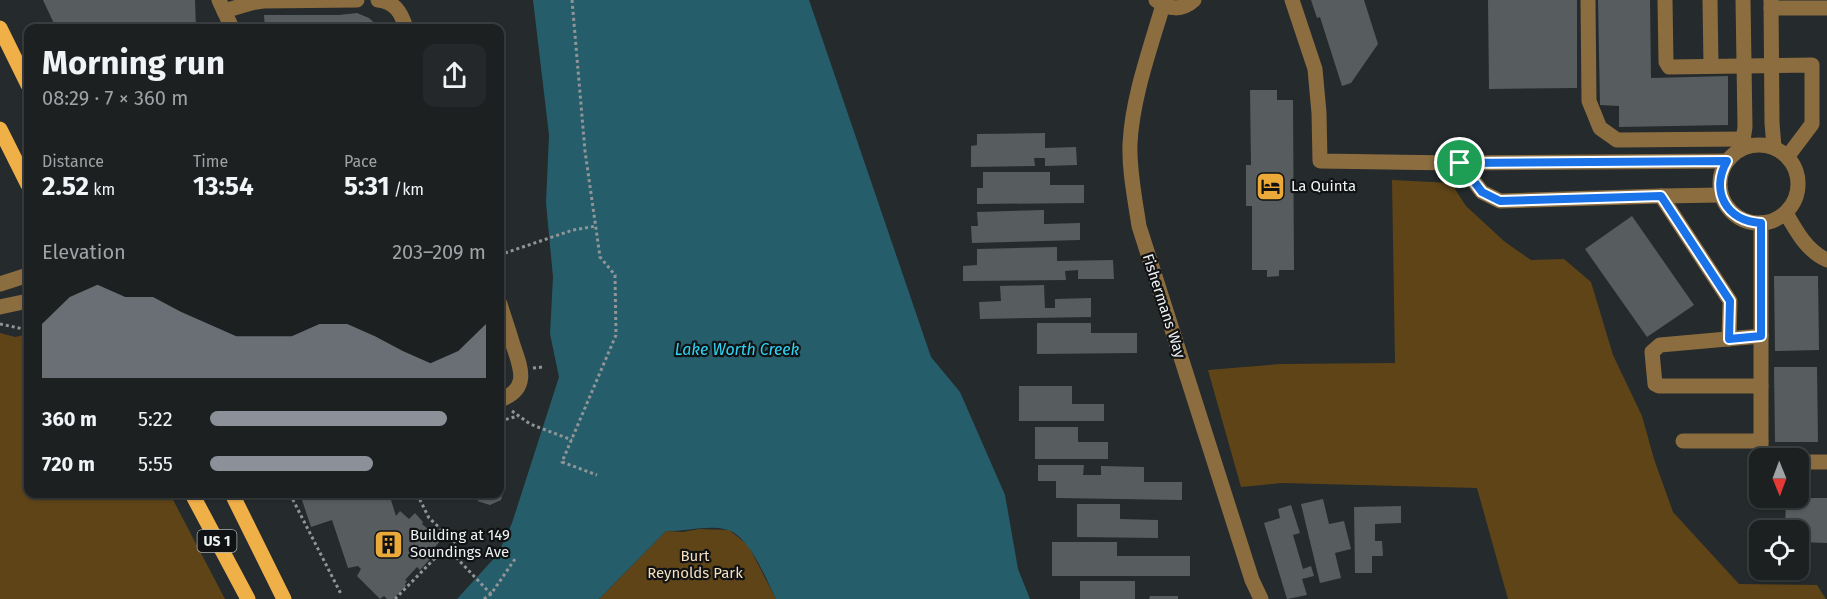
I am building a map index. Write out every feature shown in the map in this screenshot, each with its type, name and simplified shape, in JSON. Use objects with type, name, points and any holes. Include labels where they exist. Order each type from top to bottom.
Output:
[{"type":"main road","points":[[0,28],[24,77]]},
{"type":"main road","points":[[0,129],[24,177]]},
{"type":"main road","name":"US 1","points":[[194,498],[248,599]]},
{"type":"main road","name":"US 1","points":[[234,498],[284,599]]},
{"type":"street","points":[[230,24],[221,5],[263,1],[357,0]]},
{"type":"street","points":[[378,0],[396,6],[405,24]]},
{"type":"street","name":"Fishermans Way","points":[[1194,0],[1178,8],[1159,3],[1132,121],[1131,172],[1139,226],[1252,580],[1261,599]]},
{"type":"street","points":[[1292,0],[1315,69],[1320,161],[1457,163],[1727,161]]},
{"type":"street","points":[[1588,0],[1589,101],[1600,128],[1617,140],[1742,144],[1757,144],[1774,147],[1788,156],[1797,171],[1798,189],[1792,206],[1786,213],[1770,222],[1761,223],[1751,222],[1733,214],[1721,195],[1720,179],[1727,161],[1742,144],[1745,127],[1743,0]]},
{"type":"street","points":[[1665,0],[1666,62],[1669,67],[1812,65],[1812,124],[1788,156]]},
{"type":"street","points":[[1710,0],[1711,66]]},
{"type":"street","points":[[1774,147],[1771,4],[1827,8]]},
{"type":"street","points":[[1457,163],[1482,192],[1500,201],[1721,195]]},
{"type":"street","points":[[1661,196],[1730,301],[1729,339]]},
{"type":"street","points":[[1786,213],[1799,236],[1820,256],[1826,258]]},
{"type":"street","points":[[1761,223],[1761,448]]},
{"type":"street","points":[[0,284],[24,276]]},
{"type":"street","points":[[0,308],[24,302]]},
{"type":"street","points":[[504,317],[522,374],[518,388],[505,405]]},
{"type":"street","points":[[1761,336],[1660,345],[1652,352],[1655,384],[1659,386],[1761,386]]},
{"type":"street","points":[[1683,441],[1761,441]]},
{"type":"street","points":[[1809,462],[1827,462]]},
{"type":"path","points":[[572,0],[585,151],[600,257],[615,274],[616,335],[562,462],[597,475]]},
{"type":"path","points":[[505,253],[573,230],[596,226]]},
{"type":"path","points":[[0,324],[24,329]]},
{"type":"path","points":[[505,405],[530,424],[572,440]]},
{"type":"path","points":[[504,420],[518,416]]},
{"type":"path","points":[[292,498],[342,594]]},
{"type":"path","points":[[419,498],[429,518],[456,543],[450,552]]},
{"type":"path","points":[[395,599],[442,551],[450,552],[491,594]]},
{"type":"path","points":[[484,599],[491,594],[515,560]]},
{"type":"green space","points":[[1392,180],[1451,183],[1466,206],[1505,242],[1531,260],[1564,259],[1591,282],[1613,355],[1642,416],[1673,512],[1739,584],[1817,585],[1826,599],[1508,599],[1477,488],[1282,483],[1241,487],[1208,370],[1280,364],[1395,363]]},
{"type":"green space","points":[[0,333],[15,337],[24,335],[24,498],[172,498],[225,599],[0,599]]},
{"type":"green space","name":"Burt Reynolds Park","points":[[699,529],[729,530],[748,545],[776,599],[599,599],[666,531],[683,532]]},
{"type":"water","name":"Lake Worth Creek","points":[[533,0],[809,0],[931,357],[960,392],[1005,495],[1018,569],[1030,599],[776,599],[750,550],[736,534],[721,528],[705,528],[666,531],[599,599],[457,599],[498,554],[512,523],[559,377],[550,334],[553,277],[546,203],[549,135]]},
{"type":"building","points":[[43,0],[195,0],[196,24],[54,24]]},
{"type":"building","points":[[1311,0],[1364,0],[1378,44],[1351,83],[1342,86],[1320,17],[1317,18]]},
{"type":"building","points":[[1488,0],[1577,0],[1577,88],[1489,89]]},
{"type":"building","points":[[1598,0],[1650,0],[1651,78],[1728,76],[1728,125],[1619,127],[1619,106],[1600,105]]},
{"type":"building","points":[[357,13],[369,18],[376,24],[265,24],[264,15]]},
{"type":"building","name":"La Quinta","points":[[1250,90],[1277,90],[1277,100],[1293,100],[1294,270],[1279,270],[1279,276],[1267,277],[1267,270],[1252,270],[1252,206],[1246,206],[1246,165],[1251,165]]},
{"type":"building","points":[[1045,133],[1045,148],[1076,147],[1077,165],[1045,166],[1045,158],[1034,158],[1035,166],[971,167],[971,146],[977,145],[977,134]]},
{"type":"building","points":[[983,172],[1050,172],[1050,185],[1084,185],[1084,203],[977,204],[977,188],[983,188]]},
{"type":"building","points":[[1044,210],[1044,224],[1080,223],[1080,240],[972,243],[971,226],[978,226],[977,212]]},
{"type":"building","points":[[1632,216],[1694,305],[1647,337],[1585,249]]},
{"type":"building","points":[[1057,247],[1057,261],[1113,260],[1114,279],[1078,279],[1078,270],[1065,271],[1066,280],[963,281],[963,266],[977,265],[977,249]]},
{"type":"building","points":[[1774,276],[1818,276],[1819,350],[1775,351]]},
{"type":"building","points":[[1044,285],[1045,308],[1055,308],[1055,299],[1091,298],[1091,317],[980,319],[979,302],[1001,301],[1000,286]]},
{"type":"building","points":[[1037,323],[1091,323],[1091,333],[1137,333],[1137,353],[1037,354]]},
{"type":"building","points":[[1774,367],[1817,367],[1818,442],[1775,442]]},
{"type":"building","points":[[1019,386],[1072,386],[1072,404],[1104,404],[1104,421],[1019,421]]},
{"type":"building","points":[[1035,427],[1078,427],[1078,442],[1108,442],[1108,459],[1035,459]]},
{"type":"building","points":[[1038,465],[1084,465],[1083,475],[1101,475],[1101,466],[1144,467],[1144,482],[1182,482],[1182,500],[1056,498],[1056,481],[1038,481]]},
{"type":"building","name":"Building at 149 Soundings Ave","points":[[301,498],[397,498],[391,500],[396,516],[400,511],[409,519],[415,513],[423,522],[422,524],[441,540],[434,548],[437,551],[420,570],[417,567],[405,580],[407,581],[406,586],[393,599],[387,599],[384,596],[380,599],[357,576],[361,569],[358,566],[348,568],[332,520],[311,527]]},
{"type":"building","points":[[483,498],[502,498],[490,505],[477,501]]},
{"type":"building","points":[[1809,498],[1827,498],[1827,543],[1809,542],[1809,520],[1785,520],[1786,508],[1809,508]]},
{"type":"building","points":[[1323,499],[1329,524],[1344,521],[1351,549],[1335,553],[1341,578],[1320,583],[1301,504]]},
{"type":"building","points":[[1077,504],[1120,504],[1120,519],[1158,520],[1158,538],[1077,537]]},
{"type":"building","points":[[1291,505],[1300,533],[1293,535],[1303,569],[1311,566],[1314,576],[1302,579],[1307,595],[1287,599],[1264,523],[1280,518],[1278,509]]},
{"type":"building","points":[[1401,506],[1401,523],[1375,524],[1375,541],[1382,541],[1383,556],[1372,556],[1372,573],[1355,573],[1354,507]]},
{"type":"building","points":[[1052,542],[1117,542],[1117,556],[1190,556],[1190,576],[1052,576]]},
{"type":"building","points":[[1080,581],[1135,581],[1135,599],[1080,599]]},
{"type":"building","points":[[1150,596],[1178,596],[1178,599],[1149,599]]},
{"type":"place","name":"La Quinta","points":[[1270,186]]},
{"type":"place","name":"Building at 149 Soundings Ave","points":[[389,544]]},
{"type":"route","points":[[1727,161],[1720,179],[1722,198],[1733,214],[1751,222],[1761,223],[1761,336],[1729,339],[1730,301],[1661,196],[1500,201],[1482,192],[1460,163],[1727,161]]}]
